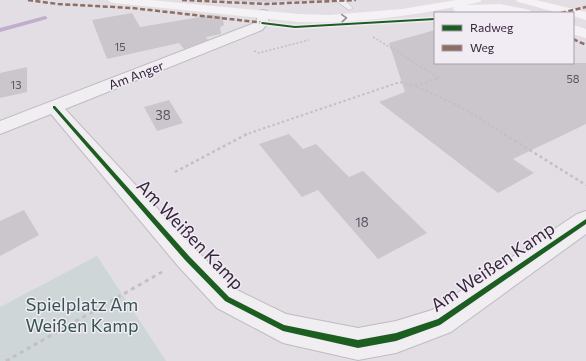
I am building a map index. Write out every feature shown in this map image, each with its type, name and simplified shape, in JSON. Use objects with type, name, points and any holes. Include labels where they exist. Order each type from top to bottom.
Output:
[{"type":"street","points":[[114,0],[159,2],[298,18],[330,19],[424,10],[485,8],[520,12]]},
{"type":"street","points":[[263,14],[350,8],[414,0]]},
{"type":"street","points":[[424,10],[457,0]]},
{"type":"street","points":[[424,10],[476,0]]},
{"type":"street","points":[[499,0],[531,12]]},
{"type":"street","points":[[521,0],[538,12]]},
{"type":"street","points":[[521,0],[570,12]]},
{"type":"street","points":[[542,0],[586,16]]},
{"type":"street","points":[[571,0],[586,12]]},
{"type":"street","points":[[574,13],[586,16]]},
{"type":"street","name":"Am Anger","points":[[0,128],[257,28],[262,23],[263,14]]},
{"type":"street","points":[[574,29],[586,34]]},
{"type":"street","name":"Am Weißen Kamp","points":[[54,107],[187,258],[227,299],[283,328],[358,344],[396,337],[440,322],[586,221]]},
{"type":"lane","points":[[339,0],[350,8]]},
{"type":"path","points":[[370,35],[439,78],[415,86]]},
{"type":"path","points":[[231,38],[259,53],[309,40]]},
{"type":"path","points":[[175,172],[241,136],[400,82],[415,86],[461,107],[586,185]]},
{"type":"path","points":[[6,361],[187,258]]},
{"type":"shaded area","points":[[215,0],[336,0],[262,2]]},
{"type":"green space","name":"Spielplatz Am Weißen Kamp","points":[[97,256],[166,361],[0,361],[0,307]]},
{"type":"building","points":[[132,13],[140,27],[212,15],[222,16],[224,25],[220,27],[221,34],[206,37],[208,40],[184,49],[179,43],[107,59],[92,20]]},
{"type":"building","points":[[434,30],[434,64],[586,63],[586,124],[513,159],[534,173],[498,193],[379,102],[405,92],[389,43]]},
{"type":"building","points":[[27,67],[27,92],[0,98],[0,73]]},
{"type":"building","points":[[169,100],[183,123],[157,131],[144,107]]},
{"type":"building","points":[[289,134],[303,149],[316,144],[349,177],[363,171],[427,233],[378,259],[318,190],[302,197],[259,144]]},
{"type":"building","points":[[24,210],[39,235],[0,256],[0,221]]},
{"type":"waterway","points":[[0,30],[45,18]]},
{"type":"marked path","points":[[28,0],[58,4],[132,8],[265,23]]},
{"type":"marked path","points":[[182,0],[266,4],[356,0]]},
{"type":"marked path","points":[[565,12],[586,7]]},
{"type":"marked path","points":[[574,39],[586,45]]},
{"type":"cycle path","points":[[262,23],[295,27],[434,19]]},
{"type":"cycle path","points":[[54,107],[187,258],[227,299],[283,328],[358,344],[396,337],[440,322],[586,221]]}]
